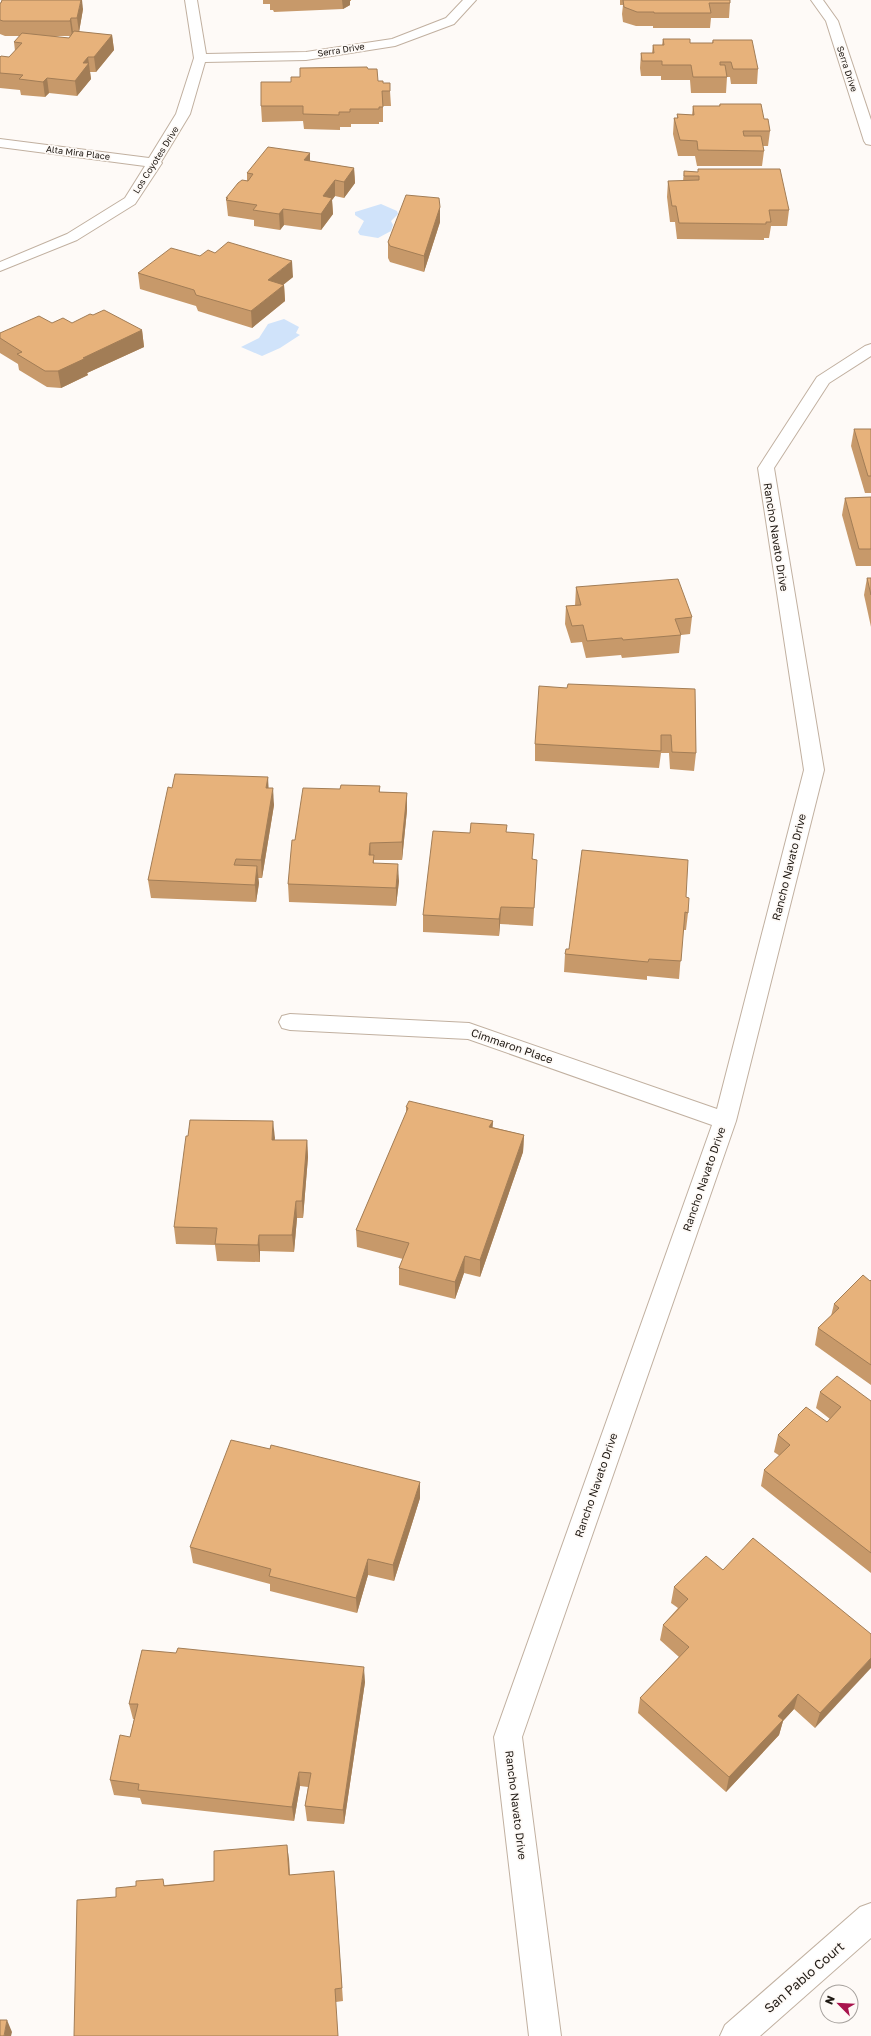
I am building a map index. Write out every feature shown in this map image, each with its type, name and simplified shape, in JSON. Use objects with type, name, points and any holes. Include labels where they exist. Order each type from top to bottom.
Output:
[{"type":"street","name":"Los Coyotes Drive","points":[[0,267],[72,237],[130,201],[183,114],[200,58],[191,0]]},
{"type":"street","name":"Serra Drive","points":[[200,58],[306,56],[395,42],[450,21],[470,0]]},
{"type":"street","name":"Serra Drive","points":[[818,0],[832,21],[871,141]]},
{"type":"street","name":"Alta Mira Place","points":[[0,143],[155,162]]},
{"type":"street","name":"Rancho Navato Drive","points":[[545,2036],[508,1737],[725,1121],[814,770],[766,468],[823,380],[871,348]]},
{"type":"street","name":"Cimmaron Place","points":[[290,1022],[469,1031],[725,1121]]},
{"type":"street","name":"San Pablo Court","points":[[736,2036],[871,1918]]},
{"type":"water","points":[[381,204],[397,211],[398,214],[391,221],[393,225],[391,231],[378,238],[360,235],[358,232],[364,221],[355,215],[355,212]]},
{"type":"water","points":[[284,319],[299,327],[296,333],[300,335],[280,348],[262,356],[241,347],[259,338],[268,324]]},
{"type":"building","points":[[2,0],[81,0],[77,18],[71,18],[70,21],[3,21],[0,20],[0,3]]},
{"type":"building","points":[[623,0],[730,0],[730,3],[709,3],[711,13],[654,13],[637,12],[624,7]]},
{"type":"building","points":[[74,31],[112,35],[94,57],[88,57],[83,63],[89,63],[75,81],[47,78],[43,82],[19,79],[23,75],[0,73],[0,57],[9,57],[22,43],[14,42],[22,33],[69,38]]},
{"type":"building","points":[[663,39],[690,39],[690,43],[713,43],[713,40],[752,40],[758,69],[733,69],[731,62],[720,62],[720,65],[725,65],[727,77],[693,77],[691,65],[662,65],[662,61],[642,61],[641,53],[654,53],[653,45],[664,45]]},
{"type":"building","points":[[367,67],[368,69],[377,69],[378,81],[390,83],[390,91],[382,91],[383,107],[379,107],[379,109],[350,109],[350,112],[339,112],[339,115],[303,114],[303,106],[261,106],[261,82],[291,82],[291,77],[300,77],[300,68]]},
{"type":"building","points":[[720,104],[761,104],[764,119],[768,119],[770,131],[743,131],[744,136],[761,136],[764,151],[698,150],[697,141],[680,140],[674,118],[678,118],[677,114],[694,115],[693,106],[720,106]]},
{"type":"building","points":[[268,147],[310,153],[304,160],[354,168],[344,182],[335,180],[323,196],[332,198],[321,214],[283,209],[279,214],[253,210],[257,205],[226,200],[238,183],[242,180],[248,181],[253,174],[247,173]]},
{"type":"building","points":[[698,169],[780,169],[789,210],[769,210],[771,222],[766,222],[766,224],[679,223],[676,206],[672,206],[668,181],[699,180],[699,176],[684,176],[684,171],[698,172]]},
{"type":"building","points":[[406,195],[439,198],[440,207],[424,256],[390,246],[388,242]]},
{"type":"building","points":[[228,242],[292,261],[268,280],[284,285],[251,311],[196,295],[194,290],[138,273],[171,248],[200,256],[208,250],[215,253]]},
{"type":"building","points":[[104,310],[142,330],[58,371],[45,371],[17,354],[22,352],[0,338],[0,333],[39,316],[52,323],[63,318],[72,323],[90,314],[93,315]]},
{"type":"building","points":[[854,429],[871,429],[871,476],[868,476]]},
{"type":"building","points":[[871,497],[871,549],[859,549],[845,498]]},
{"type":"building","points":[[867,578],[871,578],[871,595]]},
{"type":"building","points":[[678,579],[692,617],[675,619],[681,635],[623,640],[622,638],[587,641],[583,625],[572,626],[566,606],[581,605],[576,587]]},
{"type":"building","points":[[568,684],[695,689],[696,753],[672,752],[671,735],[661,735],[661,751],[535,744],[539,686],[567,688]]},
{"type":"building","points":[[175,774],[268,777],[266,788],[273,788],[261,860],[236,859],[234,865],[257,866],[255,885],[148,880],[168,787],[172,788]]},
{"type":"building","points":[[341,785],[380,786],[379,792],[407,793],[402,842],[370,843],[369,855],[374,855],[373,863],[398,864],[396,888],[288,884],[292,840],[295,840],[303,788],[340,789]]},
{"type":"building","points":[[471,823],[507,825],[506,832],[534,834],[532,859],[537,860],[534,908],[501,907],[499,919],[423,915],[433,831],[470,833]]},
{"type":"building","points":[[582,850],[688,860],[686,897],[689,898],[688,913],[685,912],[681,961],[649,959],[648,962],[565,954],[566,949],[569,949]]},
{"type":"building","points":[[409,1101],[493,1121],[489,1127],[524,1135],[480,1260],[465,1256],[455,1282],[399,1268],[409,1243],[356,1230],[408,1108],[406,1107]]},
{"type":"building","points":[[190,1120],[273,1121],[272,1140],[307,1140],[302,1201],[296,1201],[292,1235],[259,1235],[258,1245],[215,1244],[217,1228],[174,1227],[186,1136],[188,1136]]},
{"type":"building","points":[[863,1275],[870,1281],[871,1280],[871,1365],[818,1328],[839,1308],[834,1304]]},
{"type":"building","points":[[837,1376],[871,1401],[871,1553],[764,1470],[790,1445],[778,1435],[806,1407],[827,1422],[841,1407],[820,1392]]},
{"type":"building","points":[[231,1440],[270,1449],[271,1445],[420,1482],[393,1565],[368,1559],[356,1598],[269,1576],[271,1569],[190,1547]]},
{"type":"building","points":[[753,1538],[871,1634],[871,1658],[820,1713],[798,1694],[778,1716],[783,1720],[729,1777],[640,1698],[689,1647],[663,1625],[688,1599],[674,1587],[706,1556],[723,1570]]},
{"type":"building","points":[[178,1648],[364,1667],[343,1810],[305,1806],[311,1773],[299,1772],[292,1807],[138,1790],[139,1784],[110,1780],[120,1735],[130,1737],[138,1704],[129,1704],[142,1650],[176,1653]]},
{"type":"building","points":[[287,1845],[289,1875],[334,1871],[342,1988],[335,1989],[338,2036],[74,2036],[77,1900],[116,1897],[116,1888],[136,1886],[136,1881],[163,1879],[164,1886],[214,1881],[214,1851]]},
{"type":"building","points":[[0,2020],[7,2020],[4,2036],[0,2036]]}]
